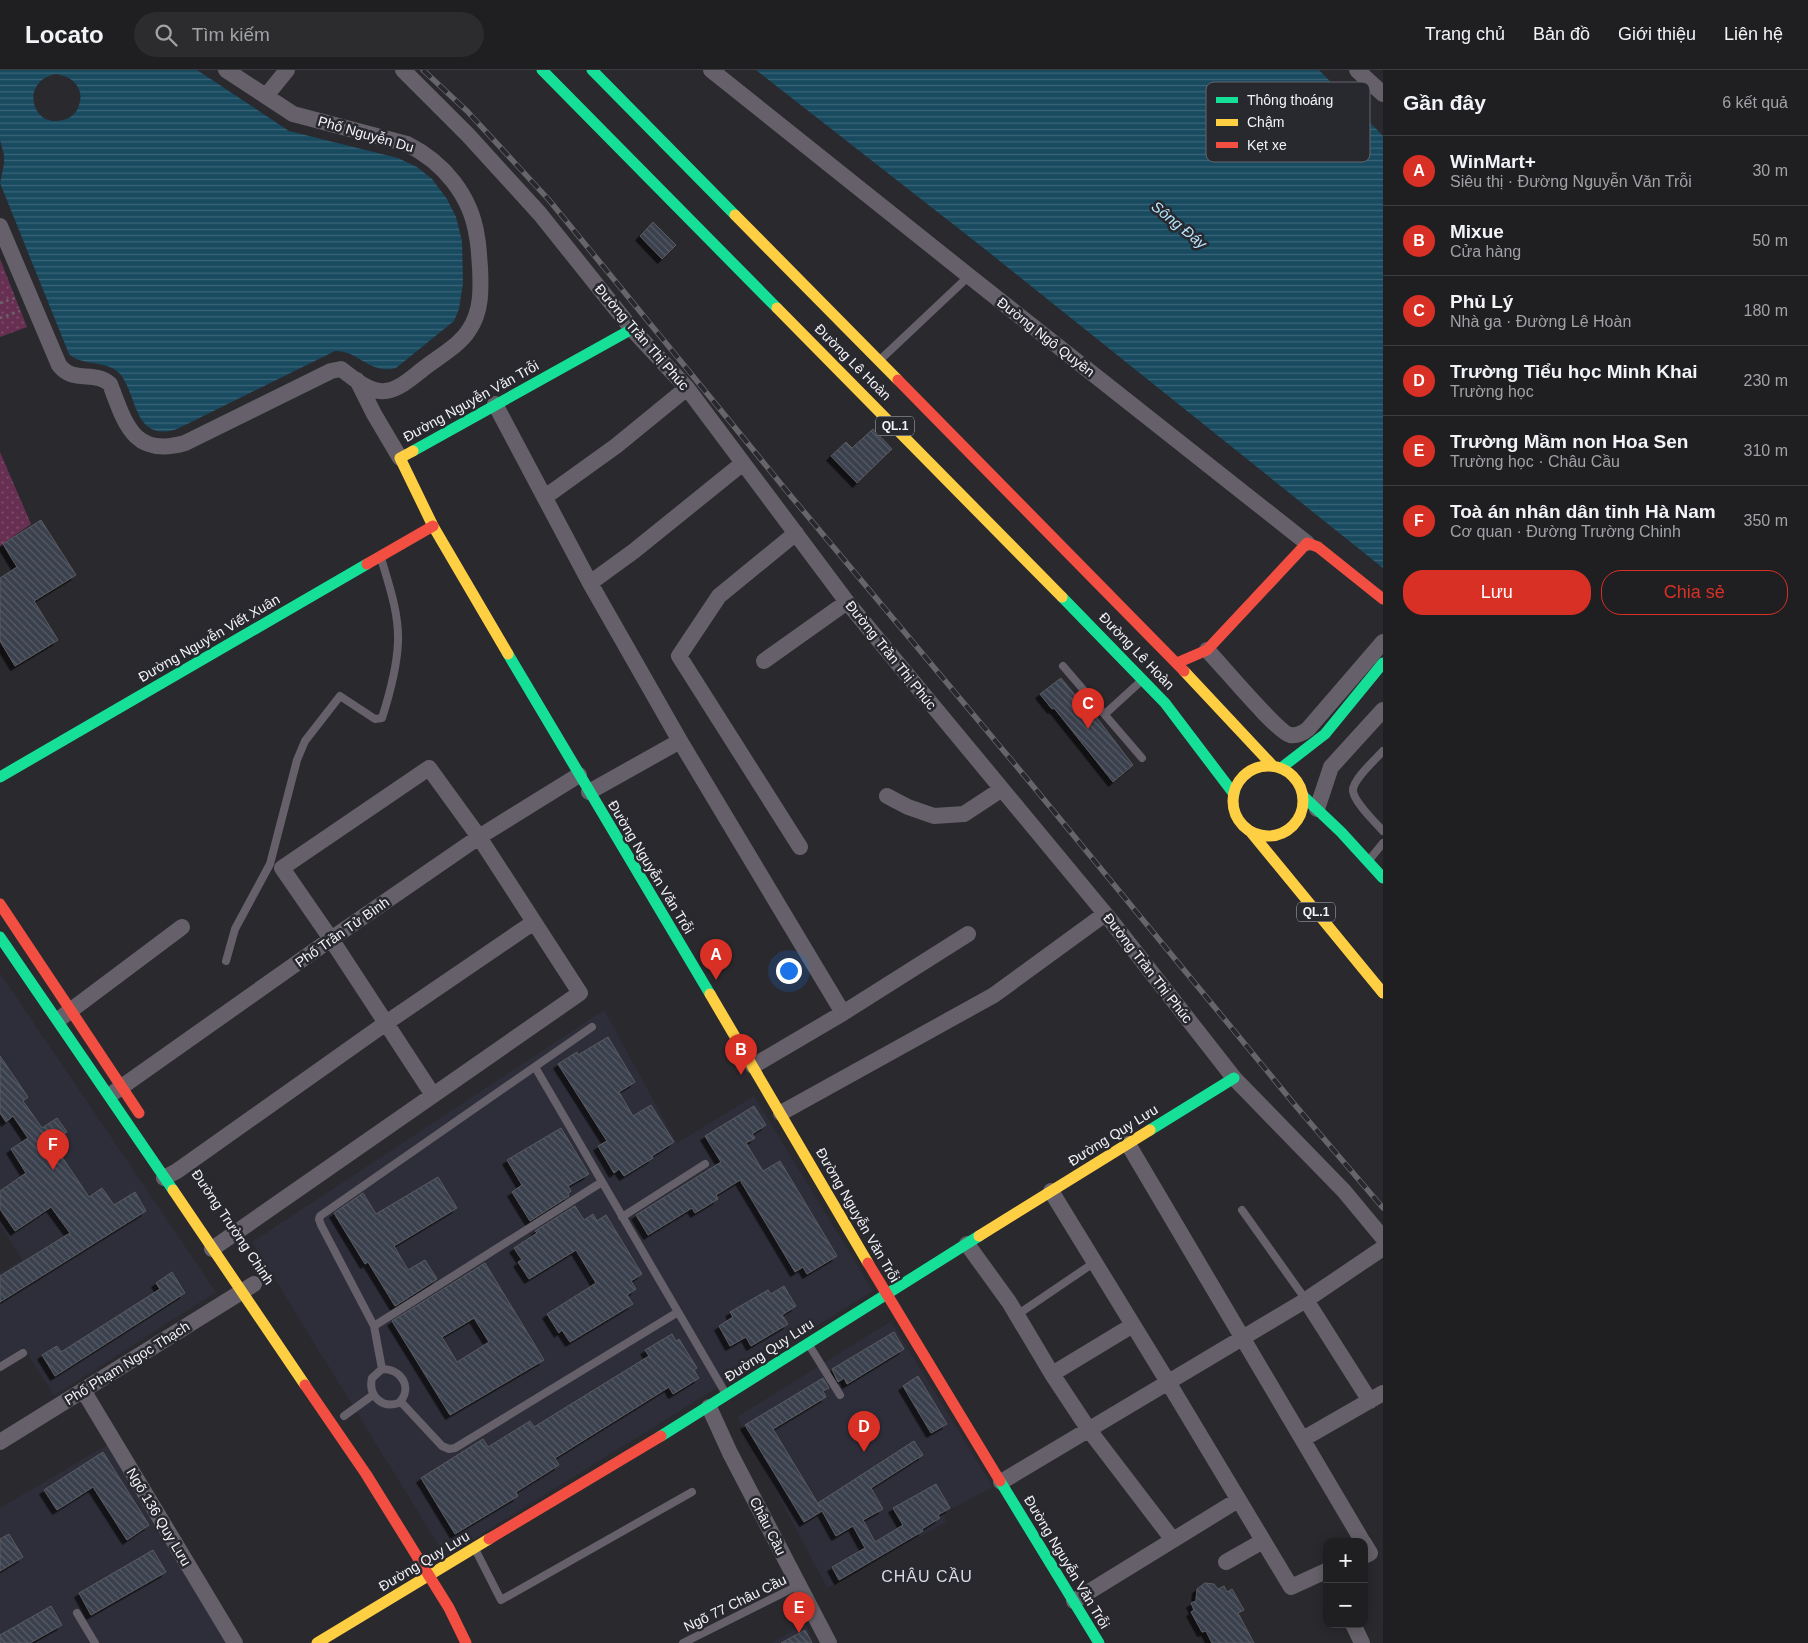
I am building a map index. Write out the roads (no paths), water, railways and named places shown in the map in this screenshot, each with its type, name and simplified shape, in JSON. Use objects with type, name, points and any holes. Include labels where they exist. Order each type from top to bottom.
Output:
[{"type":"street","name":"Phố Nguyễn Du","points":[[0,226],[59,365],[64,372],[72,376],[105,380],[110,384],[124,422],[132,434],[143,442],[171,447],[184,443],[331,371],[341,369],[368,388],[381,391],[393,390],[462,339],[476,317],[482,292],[477,236],[470,209],[456,185],[440,165],[422,152],[407,144],[293,114],[226,70]]},
{"type":"street","points":[[266,96],[287,70]]},
{"type":"street","name":"Đường Trần Thị Phúc","points":[[404,70],[468,135],[540,214],[632,329],[687,388],[847,602],[1105,914],[1234,1078],[1344,1191],[1383,1238]]},
{"type":"street","name":"Đường Lê Hoàn","points":[[542,70],[677,199],[1138,667],[1144,678],[1176,716],[1234,794]]},
{"type":"street","name":"Đường Lê Hoàn","points":[[592,70],[696,180],[880,360],[922,411],[1157,648],[1177,663],[1277,767]]},
{"type":"street","name":"Đường Ngô Quyền","points":[[711,70],[1307,544],[1318,547],[1383,599]]},
{"type":"street","points":[[1357,70],[1383,94]]},
{"type":"street","name":"Đường Nguyễn Văn Trỗi","points":[[632,329],[400,458],[433,526],[589,792],[781,1113],[886,1294],[1099,1643]]},
{"type":"street","points":[[357,380],[374,414],[400,458]]},
{"type":"street","points":[[545,497],[616,446],[687,388]]},
{"type":"street","points":[[495,404],[590,583],[680,741],[843,1013]]},
{"type":"street","points":[[590,583],[634,551],[744,463]]},
{"type":"street","name":"Đường Nguyễn Viết Xuân","points":[[0,777],[433,526]]},
{"type":"street","points":[[796,533],[719,596],[679,656],[800,848]]},
{"type":"street","points":[[1177,663],[1207,650],[1307,544]]},
{"type":"street","points":[[764,661],[847,602]]},
{"type":"street","points":[[1207,650],[1265,714],[1284,732],[1290,735],[1298,734],[1308,729],[1383,642]]},
{"type":"street","points":[[1277,767],[1325,734],[1383,663]]},
{"type":"street","points":[[1317,809],[1331,767],[1383,710]]},
{"type":"street","points":[[1315,758],[1325,734]]},
{"type":"street","points":[[589,792],[680,741]]},
{"type":"street","points":[[1263,766],[1277,767],[1291,775],[1299,784],[1302,794],[1303,808],[1299,818],[1287,830],[1271,836],[1260,835],[1250,831],[1236,815],[1233,805],[1237,784],[1248,773],[1263,766]]},
{"type":"street","points":[[220,1242],[433,1095],[580,993],[480,837],[429,768],[276,866],[331,939],[433,1095]]},
{"type":"street","points":[[1302,794],[1308,774]]},
{"type":"street","name":"Phố Trần Tử Bình","points":[[115,1092],[331,939],[480,837],[580,775]]},
{"type":"street","points":[[887,796],[908,807],[934,816],[964,814],[1002,789]]},
{"type":"street","points":[[1302,794],[1383,878]]},
{"type":"street","name":"QL.1","points":[[1250,831],[1383,993]]},
{"type":"street","name":"Đường Trường Chinh","points":[[2,912],[71,1011],[115,1092],[144,1121]]},
{"type":"street","points":[[781,1113],[994,996],[1105,914]]},
{"type":"street","points":[[173,1172],[534,922]]},
{"type":"street","points":[[57,1021],[182,927]]},
{"type":"street","points":[[753,1066],[843,1013],[968,934]]},
{"type":"street","name":"Đường Trường Chinh","points":[[0,937],[57,1021],[115,1092],[173,1172],[251,1286],[307,1388],[348,1447],[449,1608],[466,1643]]},
{"type":"street","name":"Đường Quy Lưu","points":[[317,1643],[428,1575],[440,1563],[475,1547],[727,1396],[886,1294],[1234,1078]]},
{"type":"street","points":[[1128,1144],[1361,1538]]},
{"type":"street","points":[[1051,1191],[1291,1587],[1323,1573]]},
{"type":"street","points":[[967,1244],[1017,1315],[1052,1374],[1089,1430],[1173,1540]]},
{"type":"street","points":[[1001,1482],[1306,1300],[1383,1248]]},
{"type":"street","name":"Phố Phạm Ngọc Thạch","points":[[0,1442],[251,1286]]},
{"type":"street","points":[[1303,1439],[1377,1397],[1306,1300]]},
{"type":"street","points":[[1052,1374],[1133,1324]]},
{"type":"street","points":[[307,1388],[320,1380]]},
{"type":"street","name":"Ngõ 136 Quy Lưu","points":[[83,1390],[235,1643]]},
{"type":"street","name":"Châu Cầu","points":[[708,1407],[829,1643]]},
{"type":"street","points":[[348,1447],[360,1441]]},
{"type":"street","points":[[1074,1601],[1238,1500]]},
{"type":"street","points":[[391,1515],[403,1507]]},
{"type":"street","points":[[1226,1562],[1263,1541]]},
{"type":"street","points":[[1355,1628],[1362,1643]]},
{"type":"lane","points":[[880,360],[969,276]]},
{"type":"lane","points":[[226,961],[235,929],[276,866],[297,760],[305,740],[340,696],[375,719],[382,718],[393,682],[398,641],[394,601],[381,556]]},
{"type":"lane","points":[[1063,666],[1142,758]]},
{"type":"lane","points":[[1105,714],[1144,678]]},
{"type":"lane","points":[[1383,751],[1353,785],[1352,791],[1356,800],[1383,831]]},
{"type":"lane","points":[[1368,861],[1383,843]]},
{"type":"lane","points":[[382,1369],[374,1326],[321,1225],[320,1216],[592,1027]]},
{"type":"lane","points":[[535,1067],[727,1396]]},
{"type":"lane","points":[[622,1217],[705,1164]]},
{"type":"lane","points":[[374,1326],[602,1182]]},
{"type":"lane","points":[[1242,1210],[1306,1300]]},
{"type":"lane","points":[[1017,1315],[1095,1262]]},
{"type":"lane","points":[[401,1402],[442,1446],[449,1450],[678,1312]]},
{"type":"lane","points":[[808,1344],[840,1396]]},
{"type":"lane","points":[[0,1367],[23,1353]]},
{"type":"lane","points":[[382,1369],[394,1371],[403,1379],[406,1390],[401,1402],[395,1405],[382,1404],[373,1395],[372,1378],[382,1369]]},
{"type":"lane","points":[[344,1416],[373,1395]]},
{"type":"lane","points":[[475,1547],[501,1600],[692,1492]]},
{"type":"lane","name":"Ngõ 77 Châu Cầu","points":[[683,1643],[799,1585]]},
{"type":"lane","points":[[77,1612],[95,1643]]},
{"type":"water","points":[[0,70],[197,70],[289,131],[398,158],[417,167],[432,179],[447,199],[456,217],[462,241],[463,283],[459,309],[454,321],[396,368],[379,368],[351,354],[335,351],[177,429],[164,432],[153,430],[140,417],[128,388],[118,372],[105,365],[82,361],[69,354],[0,183],[4,155],[0,140]],"holes":[[[56,74],[72,80],[79,88],[79,105],[71,116],[63,120],[52,121],[44,118],[37,111],[34,103],[34,94],[37,85],[44,78]]]},
{"type":"water","name":"Sông Đáy","points":[[756,70],[1319,70],[1331,82],[1206,82],[1206,162],[1370,162],[1370,123],[1383,136],[1383,568],[981,246]]},
{"type":"railway","points":[[423,70],[467,111],[549,200],[790,495],[1028,780],[1295,1105],[1383,1208]]},
{"type":"place","name":"Phủ Lý","points":[[1088,729]]},
{"type":"place","name":"WinMart+","points":[[716,980]]},
{"type":"place","name":"Mixue","points":[[741,1075]]},
{"type":"place","name":"Toà án nhân dân tỉnh Hà Nam","points":[[53,1170]]},
{"type":"place","name":"Trường Tiểu học Minh Khai","points":[[864,1452]]},
{"type":"place","name":"Trường Mầm non Hoa Sen","points":[[799,1633]]},
{"type":"district","name":"CHÂU CẦU","points":[[927,1576]]}]
